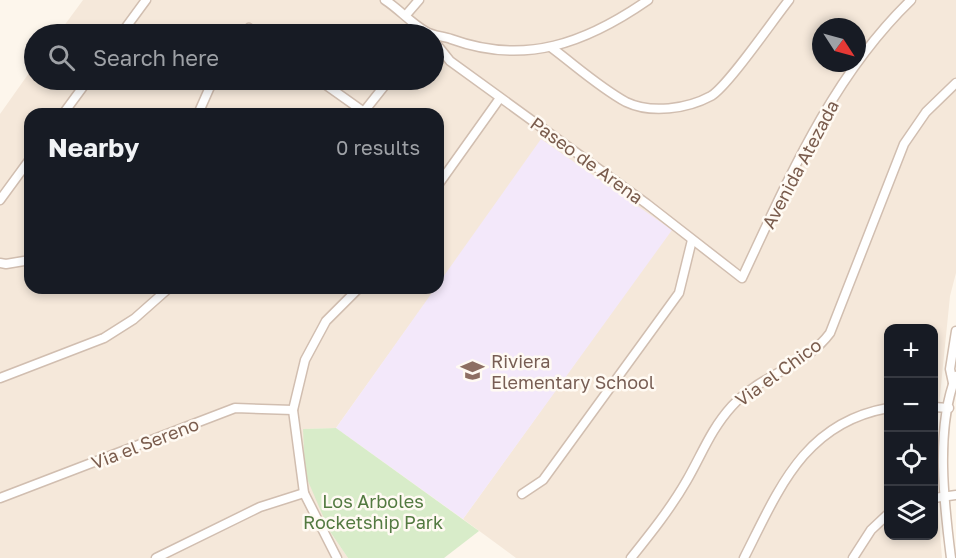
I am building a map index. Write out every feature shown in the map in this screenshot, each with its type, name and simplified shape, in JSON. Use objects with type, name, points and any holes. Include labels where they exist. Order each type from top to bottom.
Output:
[{"type":"street","points":[[128,24],[146,0]]},
{"type":"street","points":[[386,0],[415,24]]},
{"type":"street","points":[[406,15],[419,0]]},
{"type":"street","points":[[444,39],[495,52],[524,52],[552,48],[599,30],[648,0]]},
{"type":"street","points":[[552,48],[597,83],[628,102],[643,108],[674,107],[712,95],[789,0]]},
{"type":"street","name":"Avenida Atezada","points":[[742,278],[817,124],[864,55],[911,0]]},
{"type":"street","name":"Paseo de Arena","points":[[444,54],[450,61],[500,98],[648,204],[742,278]]},
{"type":"street","name":"Via el Chico","points":[[631,558],[675,499],[711,432],[733,404],[756,384],[813,351],[830,333],[904,144],[926,112],[956,83]]},
{"type":"street","points":[[67,108],[81,90]]},
{"type":"street","points":[[201,108],[209,90]]},
{"type":"street","points":[[333,90],[356,108]]},
{"type":"street","points":[[367,108],[381,90]]},
{"type":"street","points":[[444,177],[500,98]]},
{"type":"street","points":[[0,200],[24,167]]},
{"type":"street","points":[[522,494],[543,480],[679,293],[692,240]]},
{"type":"street","points":[[0,262],[6,264],[24,261]]},
{"type":"street","points":[[0,378],[104,338],[134,319],[162,294]]},
{"type":"street","points":[[337,558],[304,493],[293,410],[305,360],[326,321],[353,294]]},
{"type":"street","points":[[951,558],[943,497],[943,463],[949,408],[955,381],[950,369],[956,331]]},
{"type":"street","points":[[938,407],[949,408]]},
{"type":"street","name":"Via el Sereno","points":[[0,498],[235,408],[293,410]]},
{"type":"street","points":[[744,558],[775,497],[809,447],[824,434],[850,418],[884,409]]},
{"type":"street","points":[[156,558],[260,507],[304,493]]},
{"type":"street","points":[[938,498],[956,495]]},
{"type":"street","points":[[853,558],[870,530],[884,518]]},
{"type":"shaded area","points":[[83,0],[956,0],[956,273],[950,296],[938,415],[938,324],[884,324],[884,540],[938,540],[938,508],[942,558],[516,558],[463,519],[671,230],[444,284],[444,108],[24,108],[24,294],[432,294],[336,428],[304,429],[329,530],[348,558],[0,558],[0,114],[24,80],[24,90],[444,90],[444,24],[65,24]]},
{"type":"shaded area","name":"Riviera Elementary School","points":[[541,139],[672,230],[463,519],[336,428],[431,294],[444,294],[444,276]]},
{"type":"green space","name":"Los Arboles Rocketship Park","points":[[336,428],[479,531],[444,558],[348,558],[329,530],[305,474],[303,429]]},
{"type":"place","name":"Riviera Elementary School","points":[[473,371]]}]
